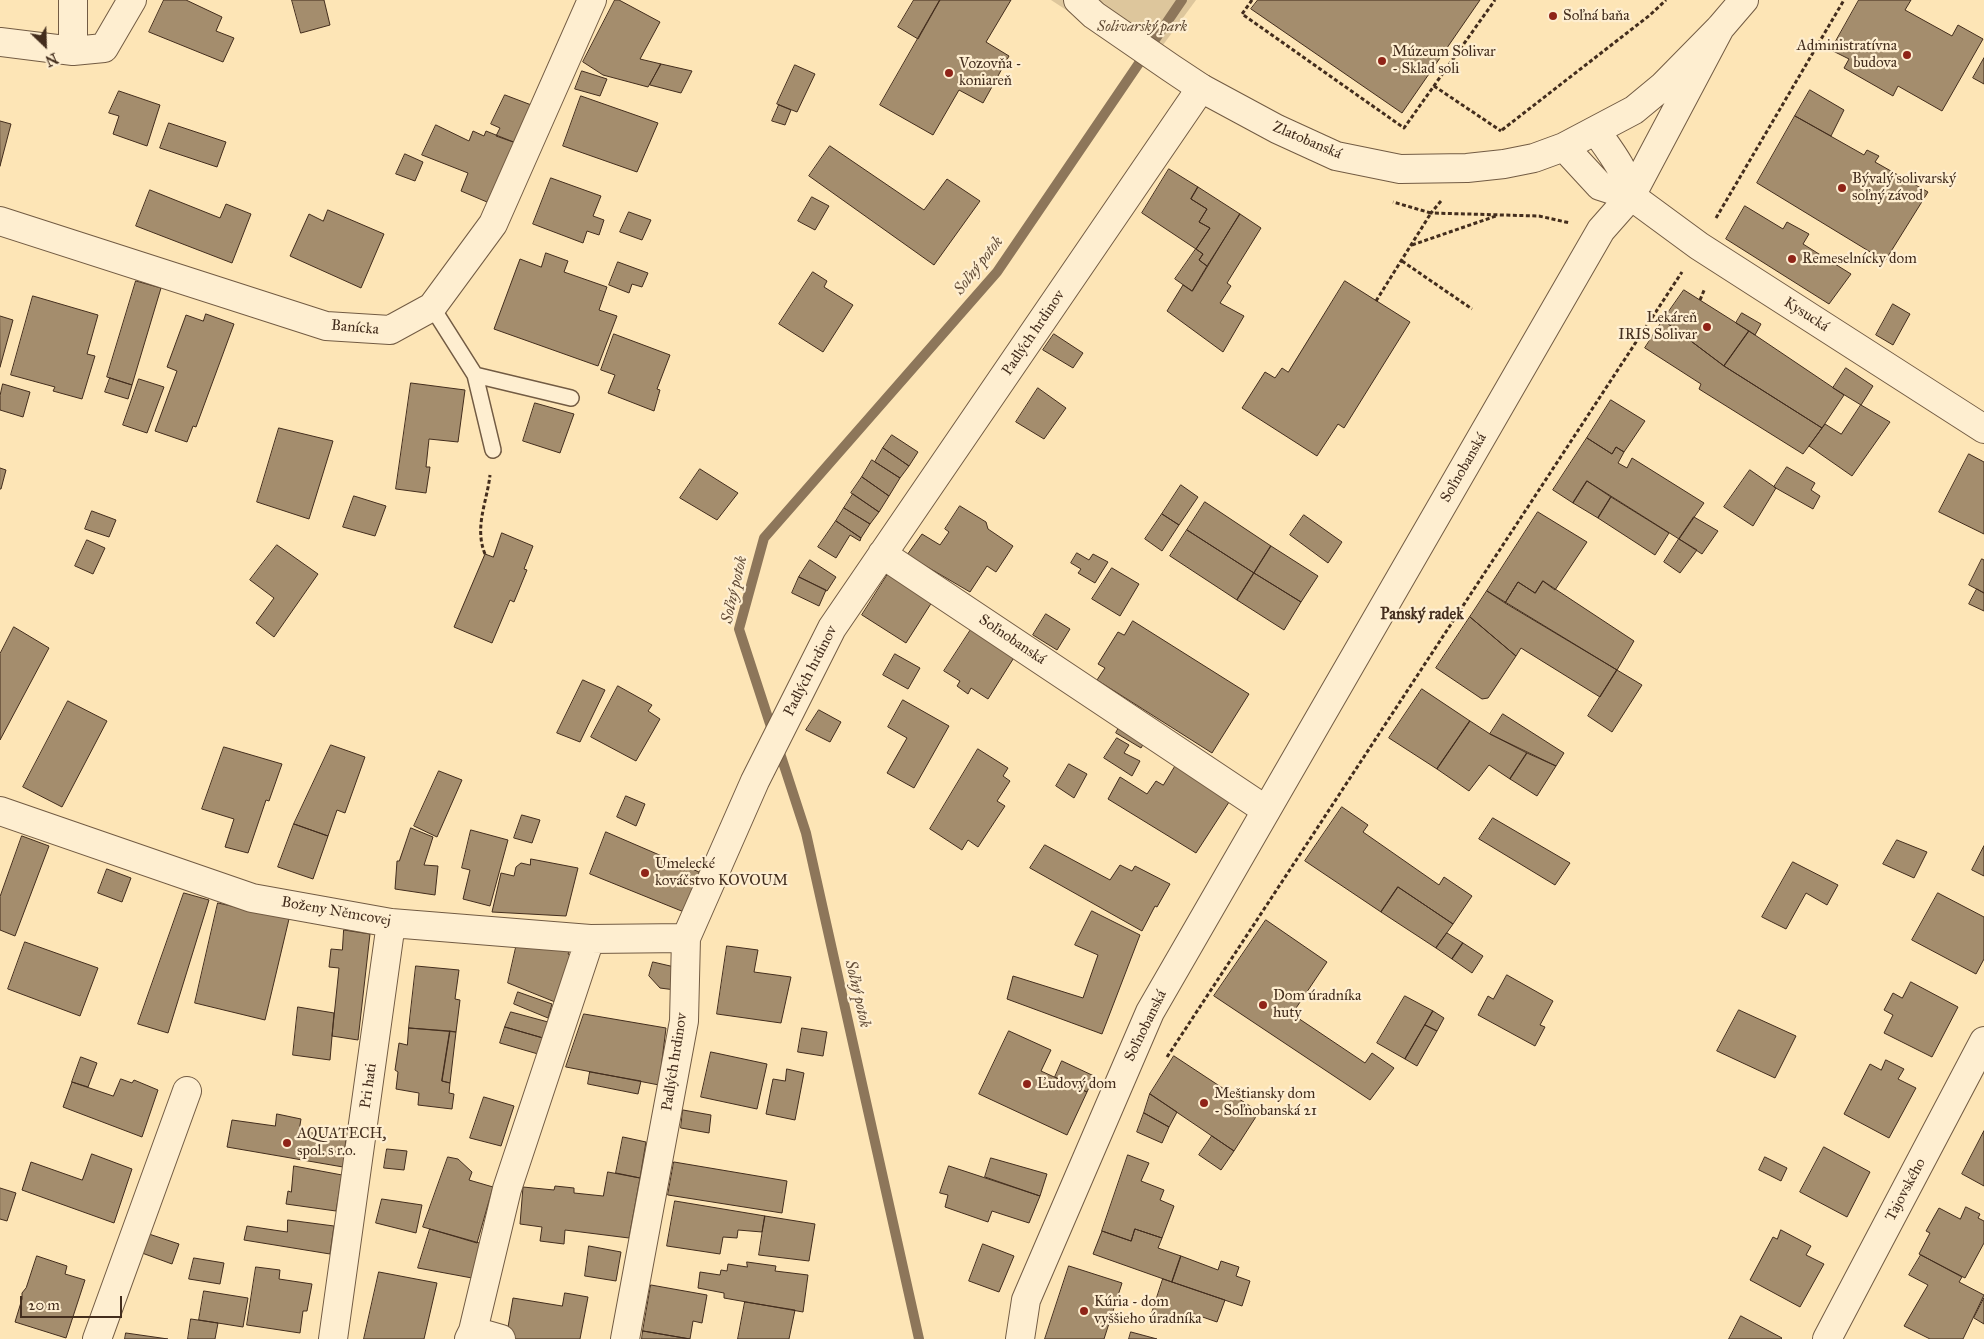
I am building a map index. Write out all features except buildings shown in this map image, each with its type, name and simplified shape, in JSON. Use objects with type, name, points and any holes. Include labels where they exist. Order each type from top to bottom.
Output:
[{"type":"street","points":[[72,51],[73,0]]},
{"type":"street","points":[[0,42],[72,51],[104,48],[132,0]]},
{"type":"street","name":"Banícka","points":[[0,220],[326,326],[390,330],[432,307],[493,224],[592,0]]},
{"type":"street","points":[[1720,28],[1744,0]]},
{"type":"street","name":"Zlatobanská","points":[[1086,7],[1202,88],[1277,129],[1336,156],[1400,169],[1467,168],[1504,164],[1534,158],[1564,147],[1634,110],[1663,86],[1720,28]]},
{"type":"street","name":"Soľnobanská","points":[[1020,1339],[1026,1300],[1150,1012],[1601,230],[1631,196],[1720,28]]},
{"type":"street","name":"Padlých hrdinov","points":[[625,1339],[684,1020],[686,938],[755,781],[832,628],[1202,88]]},
{"type":"street","points":[[1596,131],[1619,163],[1626,177],[1631,196]]},
{"type":"street","name":"Kysucká","points":[[1564,147],[1600,186],[1631,196],[1699,246],[1984,429]]},
{"type":"street","name":"Soľnobanská","points":[[882,554],[1266,810]]},
{"type":"street","name":"Boženy Němcovej","points":[[0,811],[252,898],[391,923],[590,940],[686,938]]},
{"type":"street","name":"Pri hati","points":[[333,1339],[391,923]]},
{"type":"street","points":[[501,1339],[471,1335],[507,1189],[590,940]]},
{"type":"street","name":"Tajovského","points":[[1827,1339],[1984,1041]]},
{"type":"street","points":[[97,1339],[187,1091]]},
{"type":"lane","points":[[432,307],[475,375],[493,450]]},
{"type":"lane","points":[[475,375],[571,398]]},
{"type":"path","points":[[1252,0],[1242,14],[1404,128],[1495,0]]},
{"type":"path","points":[[1167,1057],[1699,246],[1844,0]]},
{"type":"path","points":[[1434,86],[1502,131]]},
{"type":"path","points":[[1376,301],[1431,213]]},
{"type":"path","points":[[1411,245],[1499,215]]},
{"type":"path","points":[[1402,260],[1472,310]]},
{"type":"path","points":[[1700,300],[1706,289]]},
{"type":"path","points":[[485,554],[480,542],[480,527],[493,450]]},
{"type":"green space","name":"Solivarský park","points":[[1051,0],[1196,0],[1149,64]]},
{"type":"waterway","name":"Soľný potok","points":[[773,733],[739,629],[764,538],[997,272],[1182,0]]},
{"type":"waterway","name":"Soľný potok","points":[[778,747],[806,833],[919,1339]]},
{"type":"place","name":"Soľná baňa","points":[[1553,16]]},
{"type":"place","name":"Administratívna budova","points":[[1907,55]]},
{"type":"place","name":"Múzeum Solivar - Sklad soli","points":[[1382,61]]},
{"type":"place","name":"Vozovňa - koniareň","points":[[949,73]]},
{"type":"place","name":"Bývalý solivarský soľný závod","points":[[1842,188]]},
{"type":"place","name":"Remeselnícky dom","points":[[1792,259]]},
{"type":"place","name":"Lekáreň IRIS Solivar","points":[[1707,327]]},
{"type":"place","name":"Umelecké kováčstvo KOVOUM","points":[[645,873]]},
{"type":"place","name":"Dom úradníka huty","points":[[1263,1005]]},
{"type":"place","name":"Ľudový dom","points":[[1027,1084]]},
{"type":"place","name":"Meštiansky dom - Soľnobanská 21","points":[[1204,1103]]},
{"type":"place","name":"AQUATECH, spol. s r.o.","points":[[287,1143]]},
{"type":"place","name":"Kúria - dom vyššieho úradníka","points":[[1084,1311]]},
{"type":"district","name":"Panský radek","points":[[1422,615]]}]
